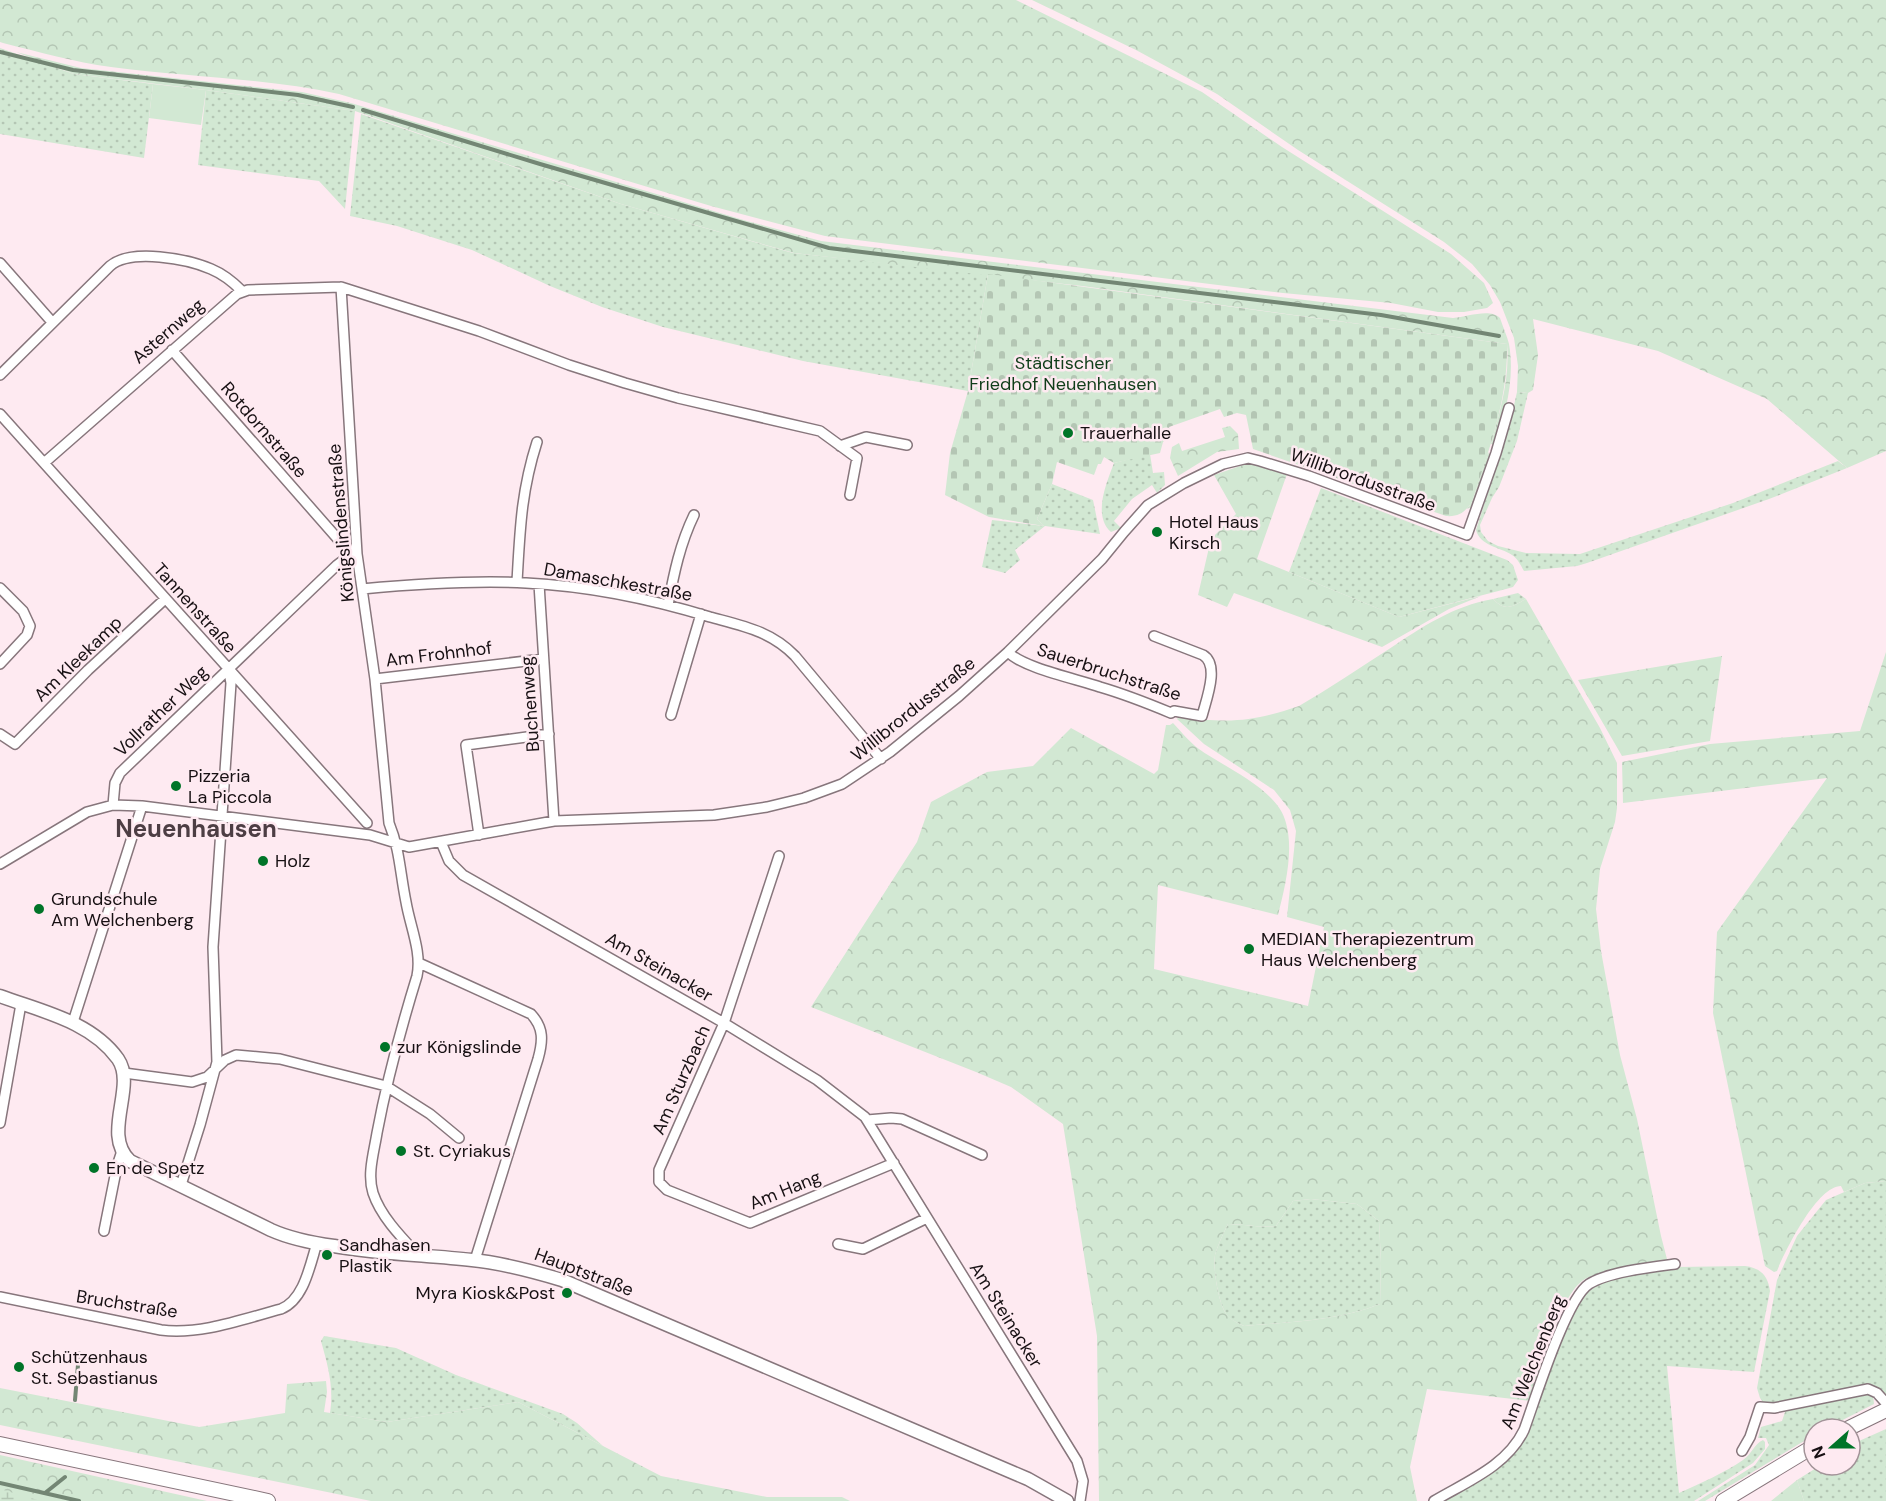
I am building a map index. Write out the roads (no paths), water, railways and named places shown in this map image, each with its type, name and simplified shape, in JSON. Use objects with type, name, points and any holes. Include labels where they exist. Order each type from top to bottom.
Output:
[{"type":"main road","points":[[1862,1421],[1886,1410]]},
{"type":"main road","points":[[0,1444],[268,1501]]},
{"type":"main road","points":[[1723,1501],[1802,1453]]},
{"type":"street","points":[[0,375],[110,266],[125,258],[153,257],[191,262],[220,274],[242,291],[341,287],[479,331],[569,365],[625,383],[678,398],[820,431],[857,458],[850,495]]},
{"type":"street","points":[[0,263],[52,322]]},
{"type":"street","name":"Königslindenstraße","points":[[341,287],[357,555],[375,679],[389,823],[397,844],[405,901],[418,963],[417,976],[386,1086],[372,1165],[372,1190],[385,1215],[419,1256]]},
{"type":"street","name":"Asternweg","points":[[44,463],[232,297],[242,291]]},
{"type":"street","name":"Rotdornstraße","points":[[172,350],[344,546],[357,555]]},
{"type":"street","name":"Willibrordusstraße","points":[[0,864],[83,814],[113,805],[142,806],[374,835],[397,844],[414,847],[554,821],[714,815],[767,807],[804,798],[854,777],[881,759],[935,716],[1008,652],[1102,559],[1148,505],[1200,474],[1236,460],[1254,459],[1467,535],[1509,408]]},
{"type":"street","name":"Tannenstraße","points":[[0,414],[367,823]]},
{"type":"street","points":[[840,446],[866,437],[907,445]]},
{"type":"street","points":[[517,582],[522,503],[526,477],[537,442]]},
{"type":"street","points":[[668,605],[676,559],[681,542],[694,515]]},
{"type":"street","name":"Vollrather Weg","points":[[113,805],[115,781],[120,773],[337,565],[349,556],[357,555]]},
{"type":"street","name":"Damaschkestraße","points":[[362,589],[452,583],[539,584],[588,590],[668,605],[765,633],[781,643],[804,666],[881,759]]},
{"type":"street","name":"Buchenweg","points":[[539,584],[554,821]]},
{"type":"street","points":[[0,588],[23,611],[30,626],[24,638],[0,664]]},
{"type":"street","name":"Am Kleekamp","points":[[0,734],[15,744],[88,670],[165,599]]},
{"type":"street","points":[[671,716],[701,614]]},
{"type":"street","name":"Sauerbruchstraße","points":[[1008,652],[1014,658],[1051,672],[1128,696],[1171,713],[1174,711],[1202,716],[1212,670],[1209,659],[1154,636]]},
{"type":"street","name":"Am Frohnhof","points":[[375,679],[543,659]]},
{"type":"street","points":[[181,1185],[217,1069],[213,947],[231,683],[229,669]]},
{"type":"street","points":[[479,835],[466,745],[549,734]]},
{"type":"street","points":[[72,1022],[142,806]]},
{"type":"street","name":"Am Steinacker","points":[[441,842],[449,861],[463,875],[724,1023],[824,1085],[867,1120],[1077,1461],[1083,1481],[1080,1501]]},
{"type":"street","name":"Am Sturzbach","points":[[659,1180],[659,1170],[724,1023],[779,856]]},
{"type":"street","points":[[418,963],[523,1010],[534,1017],[541,1031],[540,1051],[475,1260]]},
{"type":"street","points":[[0,996],[72,1022],[106,1045],[117,1058],[124,1073],[119,1128],[122,1151],[104,1231]]},
{"type":"street","points":[[0,1123],[21,1004]]},
{"type":"street","points":[[124,1073],[192,1082],[204,1079],[229,1057],[245,1054],[280,1059],[386,1086],[430,1114],[459,1138]]},
{"type":"street","points":[[867,1120],[902,1119],[982,1155]]},
{"type":"street","name":"Hauptstraße","points":[[122,1151],[133,1162],[280,1234],[378,1253],[475,1260],[522,1268],[579,1286],[1035,1482],[1067,1501]]},
{"type":"street","name":"Am Hang","points":[[659,1180],[667,1190],[750,1223],[894,1163]]},
{"type":"street","points":[[838,1244],[863,1249],[927,1218]]},
{"type":"street","name":"Bruchstraße","points":[[0,1297],[170,1331],[233,1322],[284,1308],[292,1302],[301,1289],[317,1243]]},
{"type":"street","name":"Am Welchenberg","points":[[1434,1501],[1497,1463],[1515,1446],[1524,1430],[1569,1311],[1582,1290],[1592,1283],[1612,1276],[1675,1264]]},
{"type":"street","points":[[1742,1451],[1750,1437],[1760,1407],[1774,1408],[1866,1389],[1872,1390],[1886,1403]]},
{"type":"waterway","points":[[0,52],[73,70],[298,95],[353,107]]},
{"type":"waterway","points":[[363,110],[829,248],[1381,315],[1499,336]]},
{"type":"waterway","points":[[75,1400],[79,1353]]},
{"type":"waterway","points":[[45,1493],[65,1477]]},
{"type":"waterway","points":[[0,1483],[79,1501]]},
{"type":"place","name":"Trauerhalle","points":[[1068,433]]},
{"type":"place","name":"Hotel Haus Kirsch","points":[[1157,532]]},
{"type":"place","name":"Pizzeria La Piccola","points":[[176,786]]},
{"type":"place","name":"Holz","points":[[263,861]]},
{"type":"place","name":"Grundschule Am Welchenberg","points":[[39,909]]},
{"type":"place","name":"MEDIAN Therapiezentrum Haus Welchenberg","points":[[1249,949]]},
{"type":"place","name":"zur Königslinde","points":[[385,1047]]},
{"type":"place","name":"St. Cyriakus","points":[[401,1151]]},
{"type":"place","name":"En de Spetz","points":[[94,1168]]},
{"type":"place","name":"Sandhasen Plastik","points":[[327,1255]]},
{"type":"place","name":"Myra Kiosk&Post","points":[[567,1293]]},
{"type":"place","name":"Schützenhaus St. Sebastianus","points":[[19,1367]]},
{"type":"district","name":"Neuenhausen","points":[[196,829]]},
{"type":"park label","name":"Städtischer Friedhof Neuenhausen","points":[[1063,373]]}]
